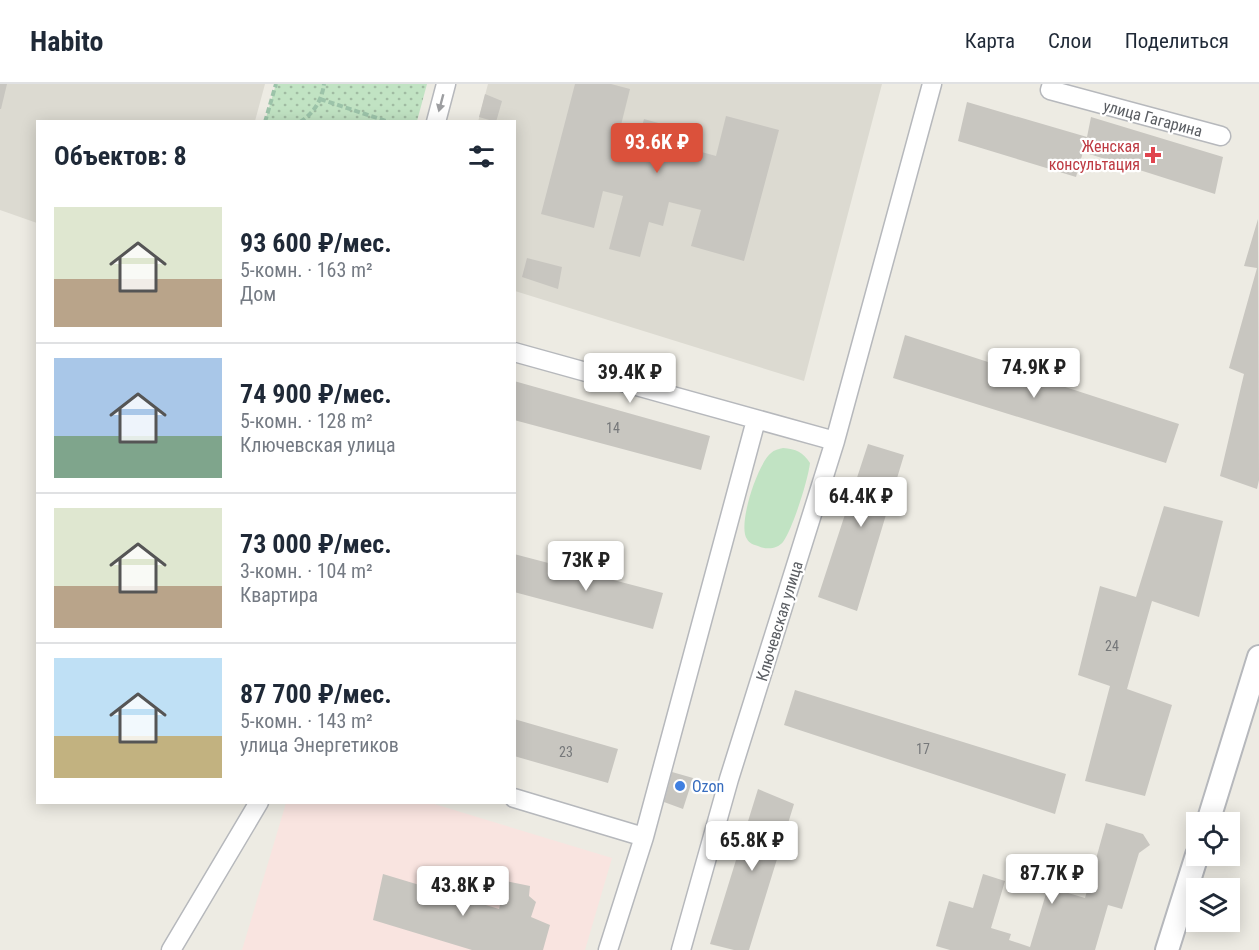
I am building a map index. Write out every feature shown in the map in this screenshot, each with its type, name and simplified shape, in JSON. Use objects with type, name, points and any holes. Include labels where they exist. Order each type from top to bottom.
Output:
[{"type":"street","points":[[437,120],[446,84]]},
{"type":"street","name":"Ключевская улица","points":[[681,950],[729,779],[835,441],[932,84]]},
{"type":"street","name":"улица Гагарина","points":[[1045,86],[1221,136]]},
{"type":"street","points":[[516,353],[835,441]]},
{"type":"street","points":[[608,950],[644,837],[756,420]]},
{"type":"street","points":[[1211,812],[1259,657]]},
{"type":"street","points":[[516,799],[644,837]]},
{"type":"street","points":[[171,950],[258,804]]},
{"type":"street","points":[[1167,950],[1194,866]]},
{"type":"path","points":[[266,120],[276,84]]},
{"type":"path","points":[[303,120],[308,117],[320,99],[324,84]]},
{"type":"path","points":[[320,99],[383,120]]},
{"type":"shaded area","points":[[0,84],[265,84],[255,120],[36,120],[36,223],[0,210]]},
{"type":"shaded area","points":[[488,84],[882,84],[804,381],[516,291],[516,120],[479,120]]},
{"type":"shaded area","points":[[286,804],[434,804],[612,858],[585,950],[242,950]]},
{"type":"green space","points":[[276,84],[427,84],[417,120],[265,120]]},
{"type":"green space","points":[[783,448],[795,450],[805,456],[810,463],[809,471],[800,504],[783,542],[772,548],[765,548],[752,544],[747,539],[745,521],[747,508],[755,481],[766,459],[772,452]]},
{"type":"building","points":[[0,84],[7,84],[1,109],[0,109]]},
{"type":"building","points":[[575,84],[611,84],[630,89],[621,125],[641,130],[644,119],[691,132],[687,148],[716,156],[726,116],[779,130],[744,261],[691,246],[701,210],[669,202],[663,226],[649,222],[640,257],[609,249],[623,196],[603,191],[594,228],[541,214]]},
{"type":"building","points":[[485,94],[502,101],[497,120],[479,117]]},
{"type":"building","points":[[967,102],[1087,137],[1091,117],[1223,157],[1215,194],[1083,152],[1076,177],[958,141]]},
{"type":"building","points":[[1258,219],[1259,480],[1257,489],[1220,476],[1244,374],[1229,368],[1257,268],[1244,266]]},
{"type":"building","points":[[527,258],[562,267],[558,289],[522,277]]},
{"type":"building","points":[[905,335],[1179,424],[1166,463],[893,378]]},
{"type":"building","points":[[516,382],[710,436],[701,470],[516,421]]},
{"type":"building","points":[[868,444],[904,455],[857,611],[818,597]]},
{"type":"building","points":[[1164,506],[1223,521],[1199,617],[1152,601],[1127,689],[1172,705],[1145,796],[1085,781],[1110,686],[1078,675],[1100,586],[1136,597]]},
{"type":"building","points":[[516,555],[663,593],[653,629],[516,593]]},
{"type":"building","points":[[795,690],[1066,774],[1055,814],[784,725]]},
{"type":"building","points":[[516,720],[618,749],[608,783],[516,757]]},
{"type":"building","points":[[672,772],[693,778],[683,809],[664,802]]},
{"type":"building","points":[[758,789],[794,804],[749,950],[734,950],[710,944]]},
{"type":"building","points":[[1106,823],[1143,834],[1150,845],[1139,853],[1122,909],[1108,905],[1095,950],[950,950],[936,946],[949,901],[973,908],[983,874],[1005,881],[991,928],[1011,934],[1009,940],[1030,947],[1048,887],[1085,898]]},
{"type":"building","points":[[383,874],[499,909],[506,881],[530,886],[529,896],[536,902],[531,917],[550,925],[543,950],[472,950],[373,920]]},
{"type":"place","name":"Женская консультация","points":[[1153,155]]},
{"type":"place","name":"Ozon","points":[[680,786]]}]
